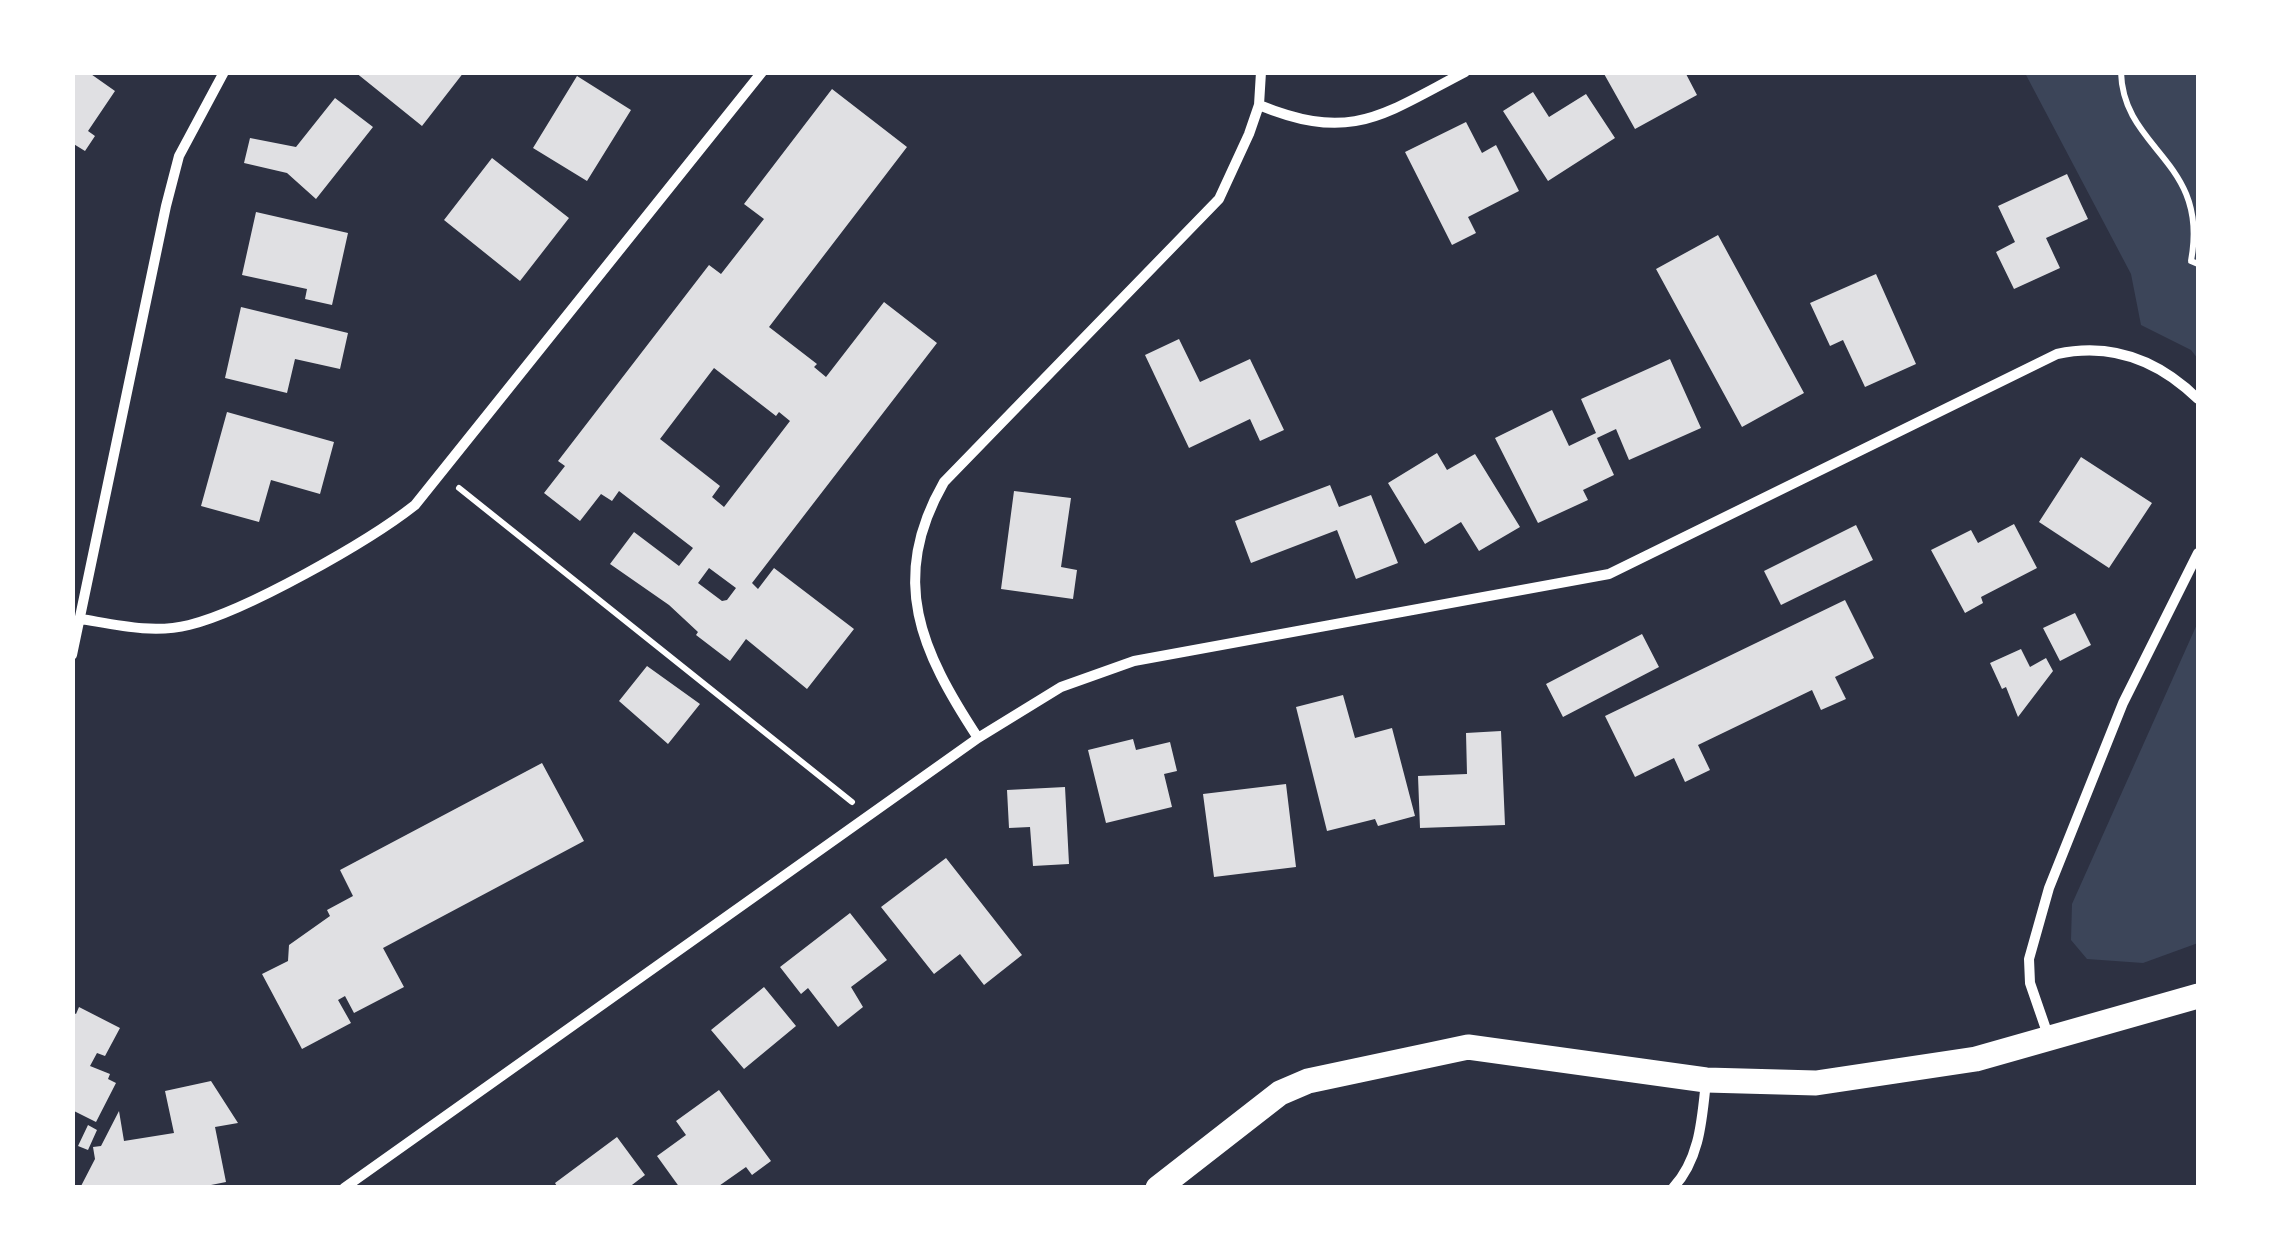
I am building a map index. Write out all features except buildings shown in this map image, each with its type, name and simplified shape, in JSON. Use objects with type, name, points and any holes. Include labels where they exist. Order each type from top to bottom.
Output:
[{"type":"main road","points":[[1158,1188],[1280,1092],[1308,1082],[1457,1049],[1487,1048],[1706,1080],[1816,1084],[1869,1079],[1976,1059],[2198,996]]},
{"type":"street","points":[[72,656],[170,189],[180,156],[224,72]]},
{"type":"street","points":[[82,619],[148,630],[189,625],[238,605],[384,529],[415,506],[762,72]]},
{"type":"street","points":[[978,738],[934,666],[916,609],[914,558],[930,506],[944,482],[966,459],[1200,224],[1236,171],[1258,105],[1261,72]]},
{"type":"street","points":[[1258,105],[1316,125],[1348,126],[1382,115],[1465,72]]},
{"type":"street","points":[[344,1188],[978,738],[1061,687],[1134,661],[1609,574],[2057,354],[2086,348],[2116,351],[2179,379],[2198,399]]},
{"type":"street","points":[[2049,1039],[2030,982],[2028,958],[2049,888],[2123,703],[2198,553]]},
{"type":"street","points":[[1673,1188],[1690,1163],[1700,1134],[1706,1080]]},
{"type":"path","points":[[2121,72],[2128,110],[2185,185],[2197,230],[2191,261],[2198,264]]},
{"type":"path","points":[[467,495],[842,794]]},
{"type":"shaded area","points":[[2025,73],[2198,73],[2198,359],[2191,350],[2141,325],[2131,274]]},
{"type":"shaded area","points":[[2198,622],[2198,943],[2143,963],[2087,959],[2071,940],[2072,904]]}]
